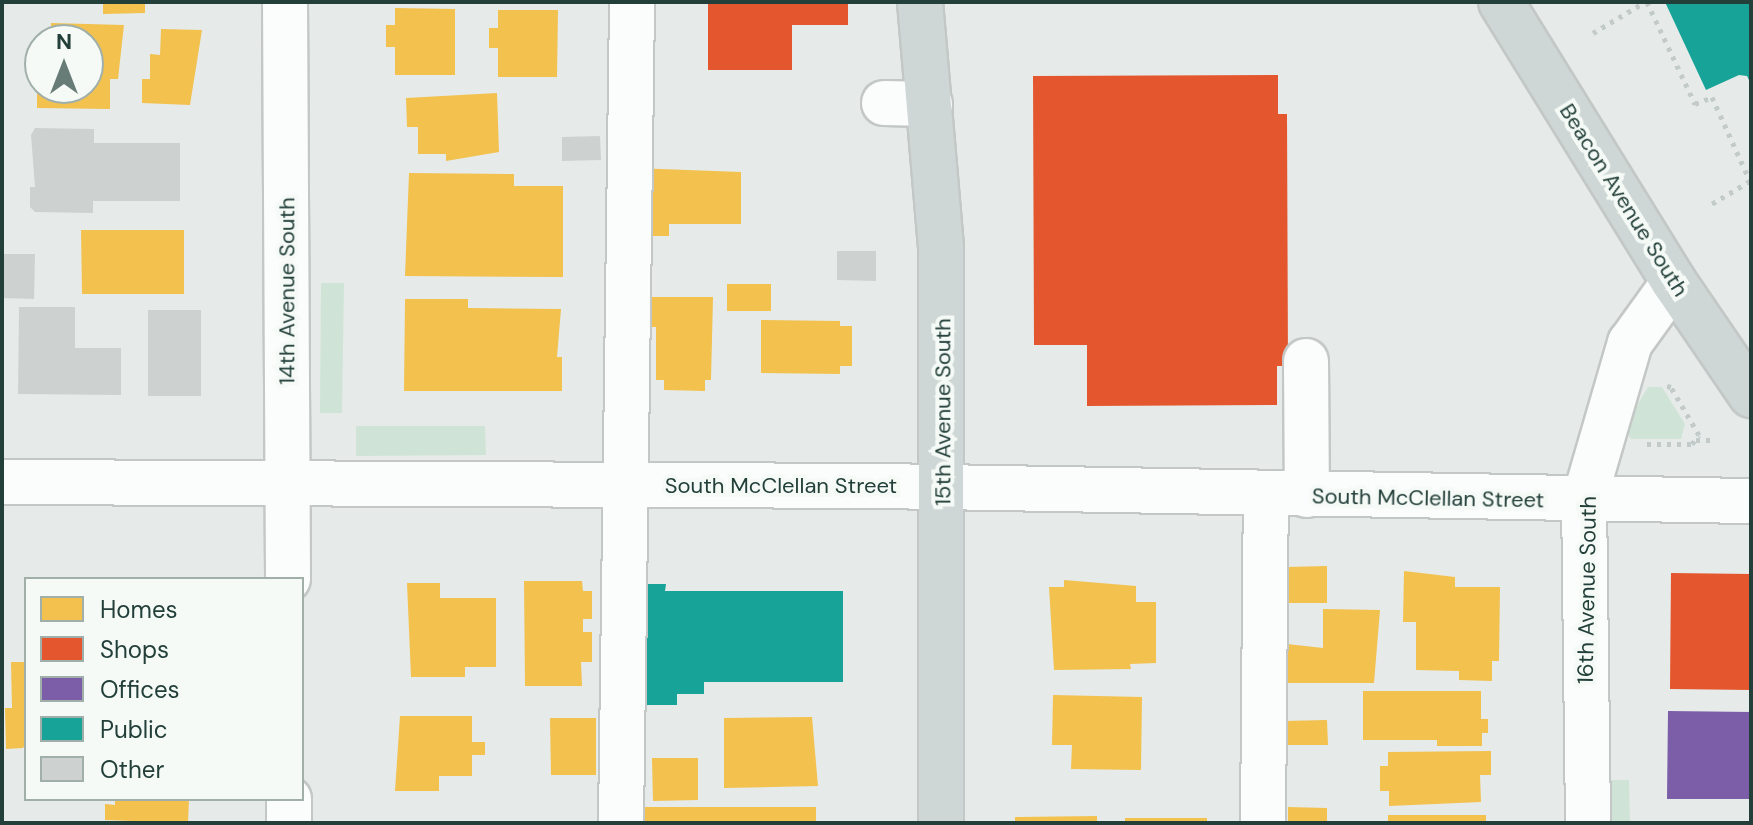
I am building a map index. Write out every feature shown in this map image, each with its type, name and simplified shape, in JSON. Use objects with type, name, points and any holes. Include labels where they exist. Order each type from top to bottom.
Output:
[{"type":"main road","name":"15th Avenue South","points":[[920,2],[941,247],[944,487],[941,823]]},
{"type":"main road","name":"Beacon Avenue South","points":[[1501,2],[1674,282],[1751,395]]},
{"type":"street","name":"14th Avenue South","points":[[285,2],[288,577]]},
{"type":"street","points":[[621,823],[632,2]]},
{"type":"street","points":[[884,103],[930,104]]},
{"type":"street","name":"16th Avenue South","points":[[1588,823],[1584,501],[1630,343],[1674,282]]},
{"type":"street","points":[[1263,823],[1286,494],[1306,361]]},
{"type":"street","name":"South McClellan Street","points":[[2,482],[944,487],[1584,501],[1751,501]]},
{"type":"street","points":[[289,801],[289,823]]},
{"type":"path","points":[[1593,33],[1646,2],[1695,104],[1712,97],[1750,181],[1710,205]]},
{"type":"path","points":[[1658,383],[1671,387],[1698,430],[1696,440]]},
{"type":"path","points":[[1642,444],[1710,440]]},
{"type":"green space","points":[[321,283],[344,283],[342,413],[320,413]]},
{"type":"green space","points":[[1648,387],[1662,387],[1685,424],[1681,439],[1631,439],[1624,427]]},
{"type":"green space","points":[[356,426],[485,426],[486,455],[356,456]]},
{"type":"green space","points":[[1605,780],[1629,780],[1630,823],[1605,823]]},
{"type":"building: Homes","points":[[103,2],[145,2],[145,13],[103,14]]},
{"type":"building: Homes","points":[[395,8],[455,9],[455,75],[395,75],[395,47],[386,47],[386,25],[395,25]]},
{"type":"building: Homes","points":[[498,10],[558,10],[557,77],[498,77],[498,48],[489,48],[489,28],[498,28]]},
{"type":"building: Homes","points":[[104,24],[124,25],[118,79],[110,79],[110,109],[37,108],[37,104],[104,104]]},
{"type":"building: Homes","points":[[161,29],[202,30],[190,105],[142,103],[142,79],[150,79],[150,54],[160,55]]},
{"type":"building: Homes","points":[[497,93],[499,152],[446,161],[446,154],[418,154],[418,127],[407,127],[406,98]]},
{"type":"building: Homes","points":[[634,168],[741,172],[741,224],[669,224],[669,236],[640,236]]},
{"type":"building: Homes","points":[[409,173],[514,174],[514,186],[563,186],[563,277],[405,276]]},
{"type":"building: Homes","points":[[81,230],[184,230],[184,294],[82,294]]},
{"type":"building: Homes","points":[[727,284],[771,284],[771,311],[727,311]]},
{"type":"building: Homes","points":[[649,297],[713,297],[711,380],[705,380],[705,391],[664,390],[664,380],[656,380],[656,327],[648,327]]},
{"type":"building: Homes","points":[[405,299],[468,299],[468,308],[561,309],[557,357],[562,357],[562,391],[404,391]]},
{"type":"building: Homes","points":[[761,320],[840,321],[840,326],[852,326],[852,366],[840,366],[840,374],[761,373]]},
{"type":"building: Homes","points":[[1327,566],[1327,603],[1286,603],[1286,567]]},
{"type":"building: Homes","points":[[1404,571],[1455,577],[1455,587],[1500,587],[1499,661],[1492,661],[1492,681],[1459,680],[1459,671],[1416,670],[1416,622],[1403,622]]},
{"type":"building: Homes","points":[[1064,580],[1136,586],[1136,602],[1156,602],[1156,663],[1130,664],[1131,669],[1054,670],[1049,587],[1064,587]]},
{"type":"building: Homes","points":[[524,581],[582,581],[583,591],[592,591],[592,619],[583,619],[583,632],[592,632],[592,662],[581,662],[582,686],[525,686]]},
{"type":"building: Homes","points":[[407,583],[440,583],[440,598],[496,598],[496,667],[465,667],[465,677],[411,677]]},
{"type":"building: Homes","points":[[1323,609],[1380,610],[1374,683],[1278,683],[1278,643],[1323,648]]},
{"type":"building: Homes","points":[[11,662],[24,662],[23,748],[6,749],[5,708],[12,708]]},
{"type":"building: Homes","points":[[1363,691],[1481,691],[1481,719],[1488,719],[1488,733],[1482,733],[1482,746],[1437,746],[1437,740],[1363,740]]},
{"type":"building: Homes","points":[[1053,695],[1142,697],[1141,770],[1071,769],[1072,745],[1052,745]]},
{"type":"building: Homes","points":[[400,716],[472,716],[472,742],[485,742],[485,755],[472,755],[472,776],[439,776],[439,791],[395,791]]},
{"type":"building: Homes","points":[[812,717],[818,786],[724,788],[724,718]]},
{"type":"building: Homes","points":[[550,718],[596,718],[596,775],[551,775]]},
{"type":"building: Homes","points":[[1327,720],[1328,745],[1284,745],[1283,721]]},
{"type":"building: Homes","points":[[1491,751],[1491,775],[1480,775],[1481,802],[1389,806],[1389,791],[1380,791],[1380,766],[1388,766],[1388,752]]},
{"type":"building: Homes","points":[[652,758],[698,758],[698,800],[653,801]]},
{"type":"building: Homes","points":[[115,801],[189,801],[188,823],[105,820],[105,804],[115,805]]},
{"type":"building: Homes","points":[[641,807],[816,807],[816,823],[641,823]]},
{"type":"building: Homes","points":[[1288,807],[1327,808],[1327,823],[1288,823]]},
{"type":"building: Homes","points":[[1388,815],[1486,815],[1486,823],[1388,823]]},
{"type":"building: Homes","points":[[1097,816],[1097,823],[1015,823],[1015,817]]},
{"type":"building: Homes","points":[[1125,818],[1207,818],[1207,823],[1125,823]]},
{"type":"building: Shops","points":[[708,2],[848,2],[848,25],[792,25],[792,70],[708,70]]},
{"type":"building: Shops","points":[[1278,75],[1278,114],[1287,114],[1288,366],[1277,366],[1277,405],[1087,406],[1087,345],[1034,345],[1033,76]]},
{"type":"building: Shops","points":[[1671,573],[1751,574],[1751,690],[1670,689]]},
{"type":"building: Offices","points":[[1668,711],[1751,712],[1751,799],[1667,799]]},
{"type":"building: Public","points":[[1665,2],[1751,2],[1751,84],[1747,76],[1739,75],[1706,90]]},
{"type":"building: Public","points":[[641,584],[666,584],[665,591],[843,591],[843,682],[704,682],[704,694],[677,694],[677,705],[641,705]]},
{"type":"building: Other","points":[[35,128],[94,129],[94,143],[180,143],[180,201],[93,201],[93,213],[35,212],[30,207],[30,187],[35,187],[31,135]]},
{"type":"building: Other","points":[[600,136],[601,160],[562,161],[562,137]]},
{"type":"building: Other","points":[[837,251],[876,251],[876,281],[837,280]]},
{"type":"building: Other","points":[[2,254],[35,254],[34,299],[2,298]]},
{"type":"building: Other","points":[[19,307],[75,307],[75,348],[121,348],[121,395],[18,394]]},
{"type":"building: Other","points":[[148,310],[201,310],[201,396],[148,396]]}]
